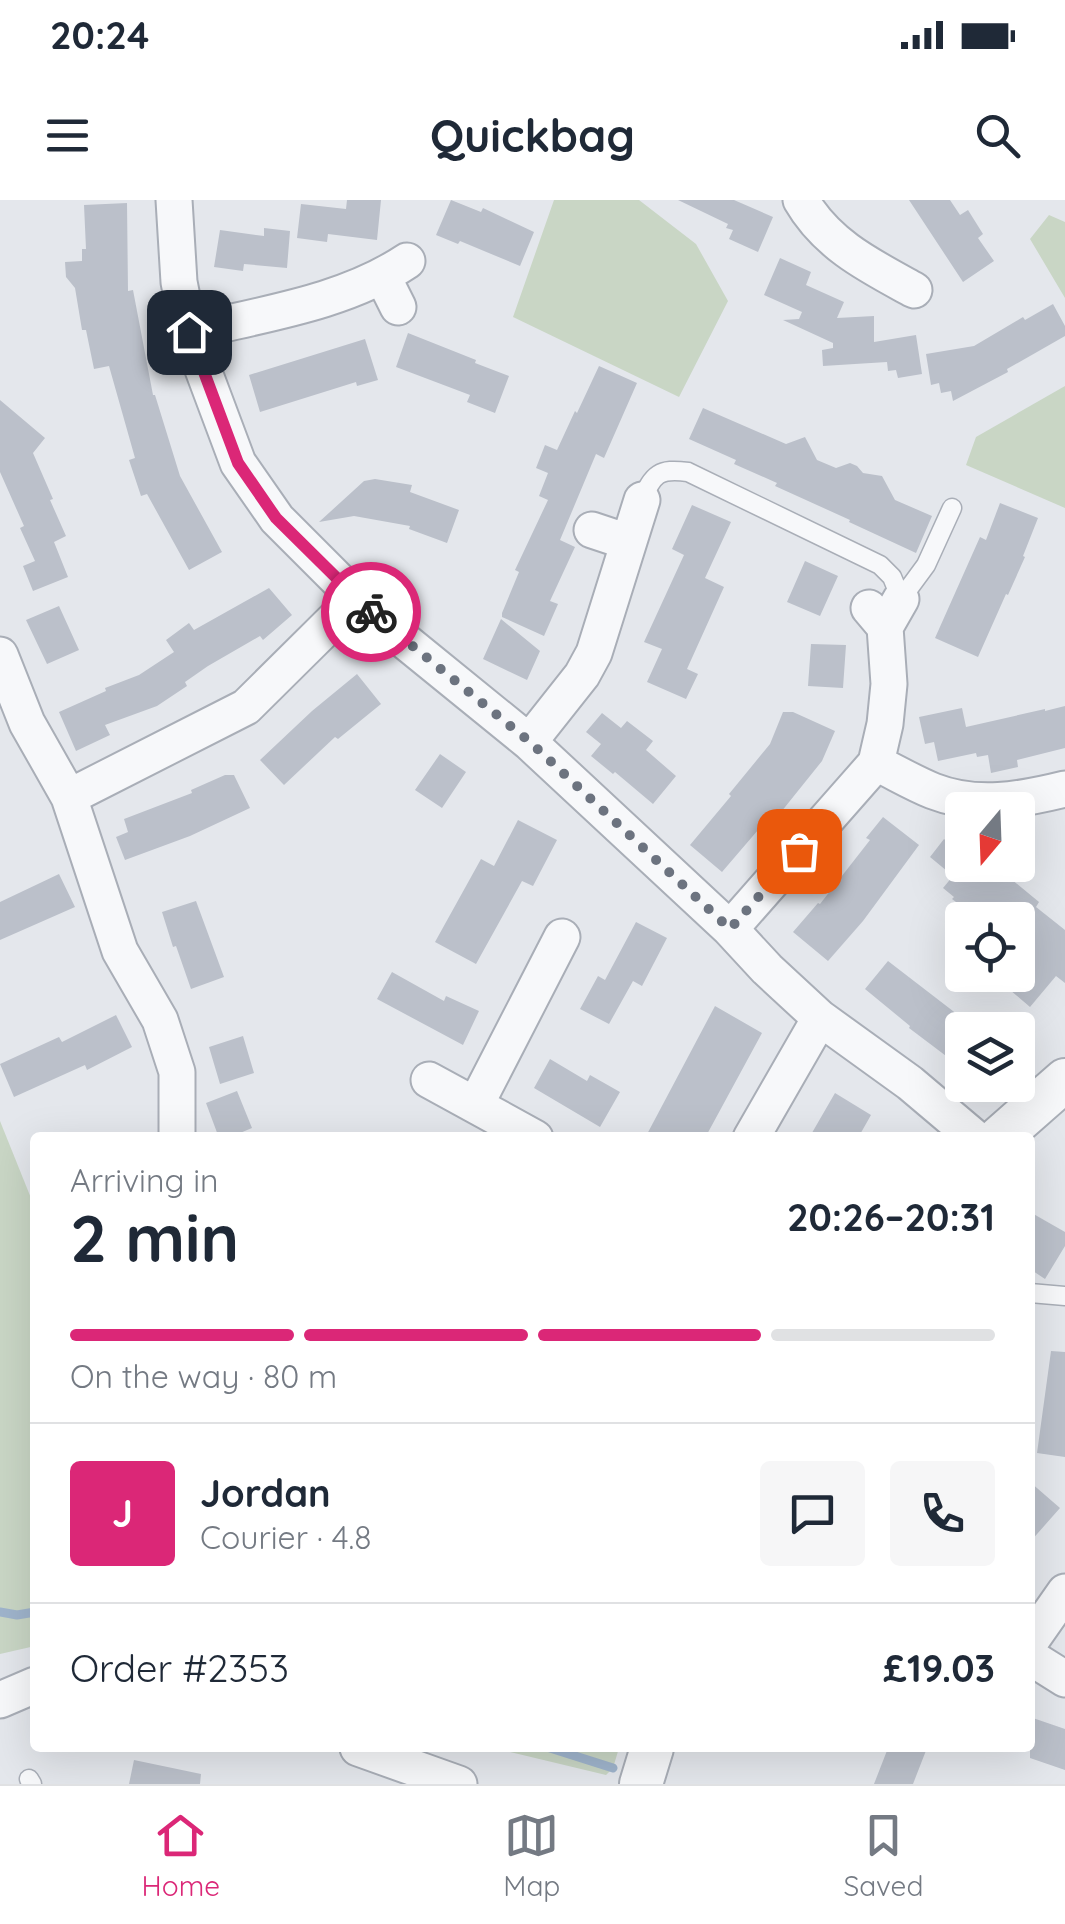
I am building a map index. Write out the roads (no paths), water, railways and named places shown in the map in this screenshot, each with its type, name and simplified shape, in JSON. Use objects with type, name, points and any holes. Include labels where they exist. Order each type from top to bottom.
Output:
[{"type":"street","points":[[174,200],[179,282],[189,332],[238,463],[276,518],[356,598],[530,742],[820,1018],[910,1083],[968,1132]]},
{"type":"street","points":[[801,200],[833,241],[914,290]]},
{"type":"street","points":[[189,332],[396,282]]},
{"type":"street","points":[[530,742],[582,675],[594,652],[642,500]]},
{"type":"street","points":[[592,530],[628,542]]},
{"type":"street","points":[[69,797],[246,706],[356,598]]},
{"type":"street","points":[[730,929],[876,763],[889,684],[885,611]]},
{"type":"street","points":[[0,655],[27,723],[69,797],[120,951],[160,1020],[177,1072],[177,1132]]},
{"type":"street","points":[[876,763],[935,792],[984,802],[1065,789]]},
{"type":"street","points":[[476,1104],[562,937]]},
{"type":"street","points":[[754,1132],[820,1018]]},
{"type":"street","points":[[428,1080],[525,1132]]},
{"type":"street","points":[[1005,1132],[1065,1080]]},
{"type":"street","points":[[1035,1635],[1065,1592]]},
{"type":"street","points":[[1035,1660],[1065,1679]]},
{"type":"street","points":[[0,1700],[30,1687]]},
{"type":"street","points":[[369,1752],[459,1784]]},
{"type":"street","points":[[641,1784],[651,1752]]},
{"type":"lane","points":[[642,500],[651,480],[662,472],[688,472],[880,565],[892,577],[885,611]]},
{"type":"lane","points":[[885,611],[926,565],[952,508]]},
{"type":"lane","points":[[1035,1293],[1065,1296]]},
{"type":"waterway","points":[[0,1612],[30,1613]]},
{"type":"waterway","points":[[563,1752],[613,1768]]}]
